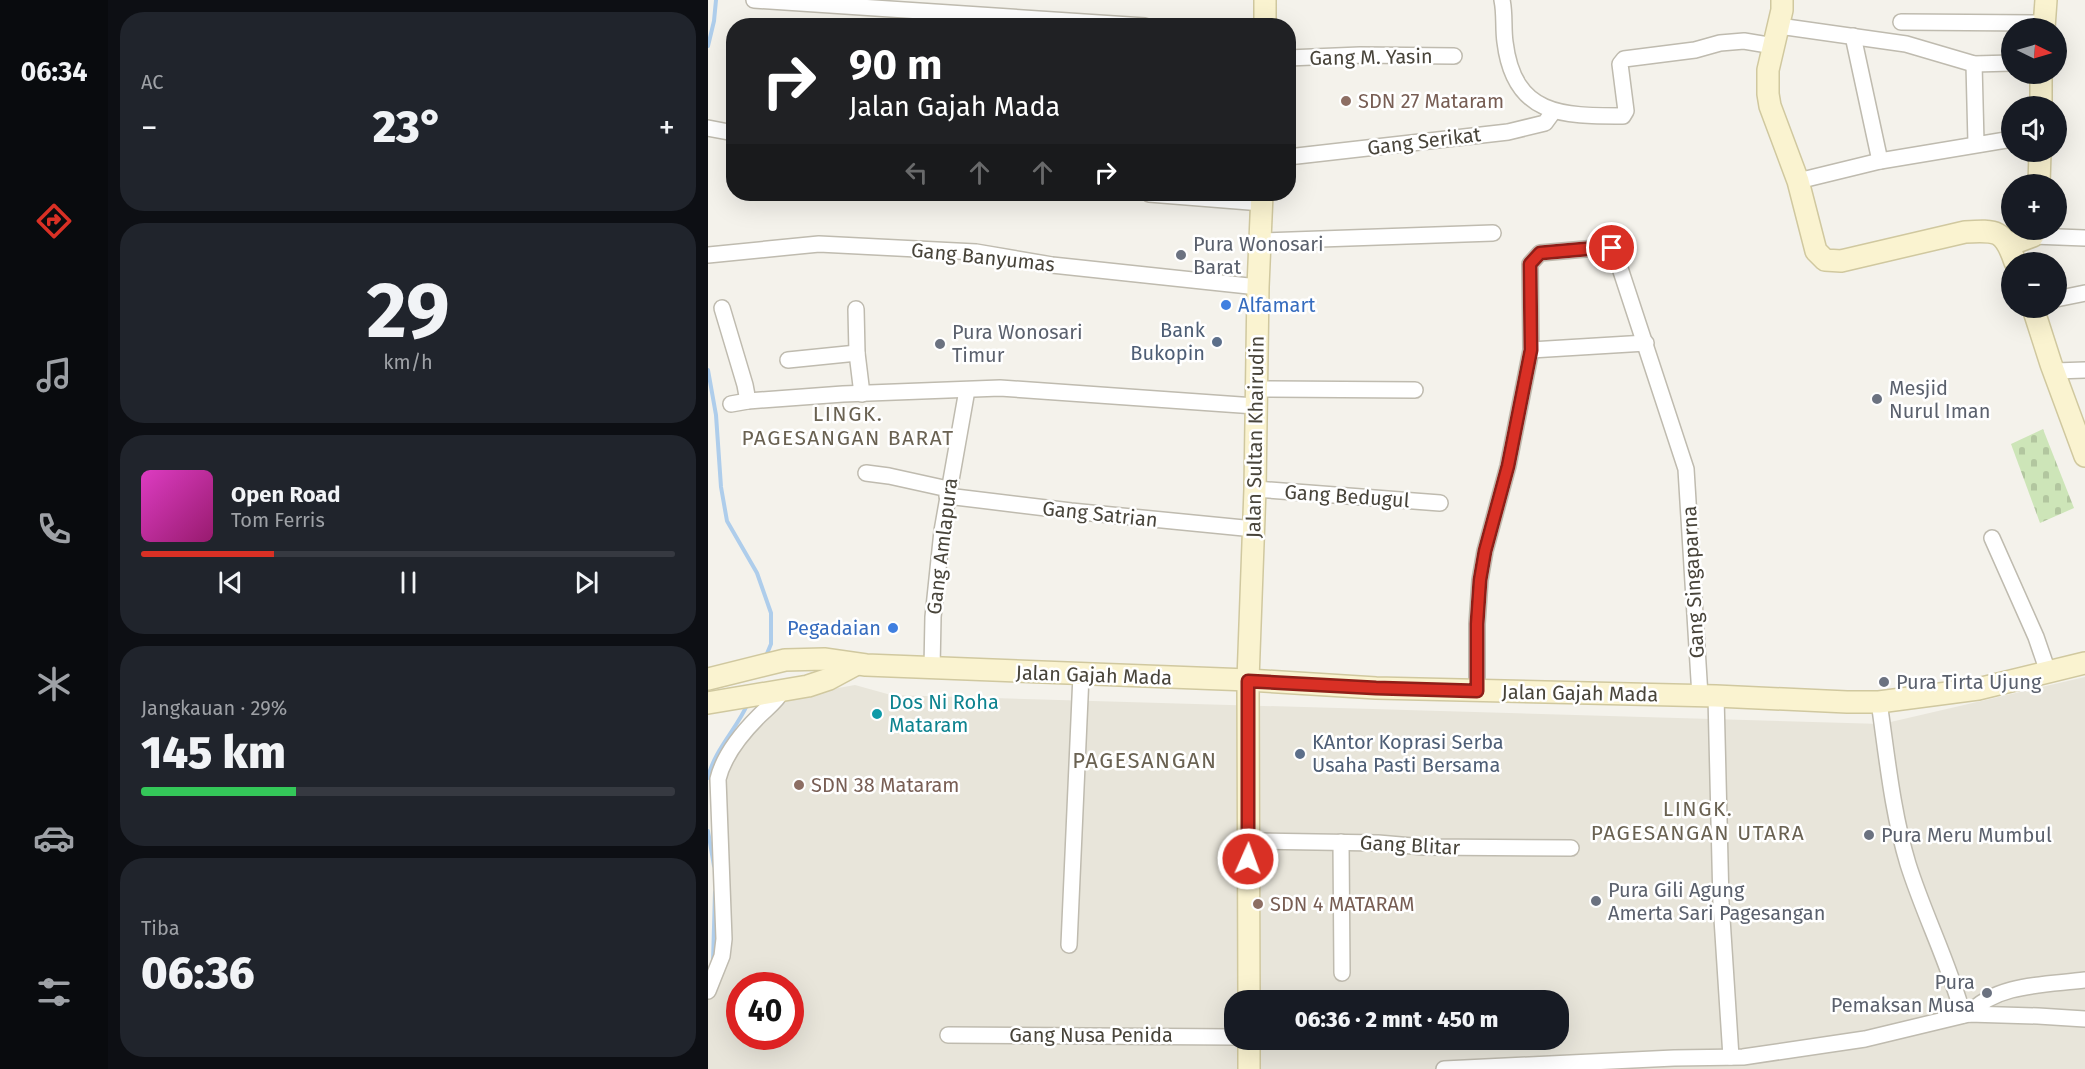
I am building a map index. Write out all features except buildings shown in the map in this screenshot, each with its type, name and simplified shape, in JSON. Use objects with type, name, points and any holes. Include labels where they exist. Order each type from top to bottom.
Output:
[{"type":"main road","points":[[1265,0],[1265,18]]},
{"type":"main road","points":[[1782,0],[1768,76],[1770,106],[1798,181],[1813,243],[1819,256],[1825,260],[1841,261],[1965,232],[1992,232],[2001,236],[2011,252]]},
{"type":"main road","points":[[2045,18],[2046,0]]},
{"type":"main road","name":"Jalan Sultan Khairudin","points":[[1249,990],[1248,681],[1262,201]]},
{"type":"main road","points":[[2014,252],[2027,240]]},
{"type":"main road","points":[[2036,318],[2084,452]]},
{"type":"main road","name":"Jalan Gajah Mada","points":[[708,679],[785,660],[824,659],[855,664],[1376,688],[1879,702],[1978,688],[2085,663]]},
{"type":"main road","points":[[708,703],[808,686],[829,679],[855,664]]},
{"type":"main road","points":[[1249,1050],[1249,1069]]},
{"type":"street","points":[[754,0],[1025,18]]},
{"type":"street","points":[[1502,0],[1504,42],[1509,63],[1522,91],[1531,100],[1553,112],[1580,116],[1623,116],[1626,111],[1620,64],[1624,59],[1695,50],[1720,43],[1776,36],[1853,36],[1906,44],[1974,64],[2001,63]]},
{"type":"street","points":[[1901,21],[2001,24]]},
{"type":"street","points":[[1853,36],[1880,161]]},
{"type":"street","name":"Gang M. Yasin","points":[[1296,58],[1454,57]]},
{"type":"street","points":[[1974,64],[1976,143]]},
{"type":"street","name":"Gang Serikat","points":[[1296,156],[1527,128],[1545,123],[1553,112]]},
{"type":"street","points":[[708,128],[726,131]]},
{"type":"street","points":[[1798,181],[1880,161],[2001,140]]},
{"type":"street","points":[[1261,240],[1493,233]]},
{"type":"street","points":[[2067,236],[2085,238]]},
{"type":"street","name":"Gang Banyumas","points":[[708,255],[819,244],[957,251],[1062,266],[1258,287]]},
{"type":"street","name":"Gang Singaparna","points":[[1531,350],[1530,264],[1534,258],[1540,253],[1608,247],[1616,254],[1686,469],[1708,696],[1731,1057]]},
{"type":"street","points":[[2067,297],[2085,293]]},
{"type":"street","points":[[722,308],[745,385],[747,401]]},
{"type":"street","points":[[856,309],[857,353],[862,394]]},
{"type":"street","points":[[1477,691],[1477,624],[1480,580],[1487,542],[1508,466],[1531,350],[1646,343]]},
{"type":"street","points":[[788,360],[857,353]]},
{"type":"street","points":[[2055,371],[2085,370]]},
{"type":"street","points":[[731,404],[862,394],[1000,388],[1255,397],[1415,390]]},
{"type":"street","name":"Gang Amlapura","points":[[932,668],[933,617],[948,493],[967,390]]},
{"type":"street","name":"Gang Satrian","points":[[866,473],[889,476],[948,493],[1071,512],[1254,529]]},
{"type":"street","name":"Gang Bedugul","points":[[1255,489],[1440,503]]},
{"type":"street","points":[[1992,538],[2036,637],[2048,672]]},
{"type":"street","points":[[1070,945],[1082,675]]},
{"type":"street","points":[[708,991],[712,974],[722,956],[724,928],[718,779],[724,762],[739,739],[752,723],[779,698],[772,693]]},
{"type":"street","points":[[1879,702],[1893,803],[1908,861],[1937,945],[1966,1014]]},
{"type":"street","name":"Gang Blitar","points":[[1249,841],[1341,842],[1424,847],[1571,848]]},
{"type":"street","points":[[1341,842],[1342,973]]},
{"type":"street","points":[[1966,1014],[1990,996],[2085,980]]},
{"type":"street","points":[[1444,1069],[1617,1065],[1743,1057],[1865,1039],[1966,1014],[2085,1019]]},
{"type":"street","name":"Gang Nusa Penida","points":[[948,1035],[1224,1037]]},
{"type":"shaded area","points":[[2085,677],[2085,1069],[708,1069],[708,994],[726,952],[722,773],[782,698],[855,685],[891,695],[1882,724]]},
{"type":"green space","points":[[2043,429],[2074,508],[2040,523],[2011,444]]},
{"type":"waterway","points":[[708,46],[716,0]]},
{"type":"waterway","points":[[708,370],[716,415],[721,487],[727,521],[757,573],[771,613],[771,644],[766,656]]},
{"type":"waterway","points":[[708,778],[715,758],[748,703]]},
{"type":"waterway","points":[[708,831],[714,866]]},
{"type":"waterway","points":[[713,962],[715,892]]},
{"type":"place","name":"SDN 27 Mataram","points":[[1346,101]]},
{"type":"place","name":"Pura Wonosari Barat","points":[[1181,255]]},
{"type":"place","name":"Alfamart","points":[[1226,305]]},
{"type":"place","name":"Bank Bukopin","points":[[1217,342]]},
{"type":"place","name":"Pura Wonosari Timur","points":[[940,344]]},
{"type":"place","name":"Mesjid Nurul Iman","points":[[1877,399]]},
{"type":"place","name":"Pegadaian","points":[[893,628]]},
{"type":"place","name":"Pura Tirta Ujung","points":[[1884,682]]},
{"type":"place","name":"Dos Ni Roha Mataram","points":[[877,714]]},
{"type":"place","name":"KAntor Koprasi Serba Usaha Pasti Bersama","points":[[1300,754]]},
{"type":"place","name":"SDN 38 Mataram","points":[[799,785]]},
{"type":"place","name":"Pura Meru Mumbul","points":[[1869,835]]},
{"type":"place","name":"Pura Gili Agung Amerta Sari Pagesangan","points":[[1596,901]]},
{"type":"place","name":"SDN 4 MATARAM","points":[[1258,904]]},
{"type":"place","name":"Pura Pemaksan Musa","points":[[1987,993]]},
{"type":"district","name":"LINGK. PAGESANGAN BARAT","points":[[848,426]]},
{"type":"district","name":"PAGESANGAN","points":[[1145,760]]},
{"type":"district","name":"LINGK. PAGESANGAN UTARA","points":[[1698,821]]},
{"type":"route","points":[[1248,859],[1248,681],[1477,691],[1477,624],[1480,580],[1485,551],[1508,466],[1531,350],[1530,264],[1540,253],[1612,248]]}]
